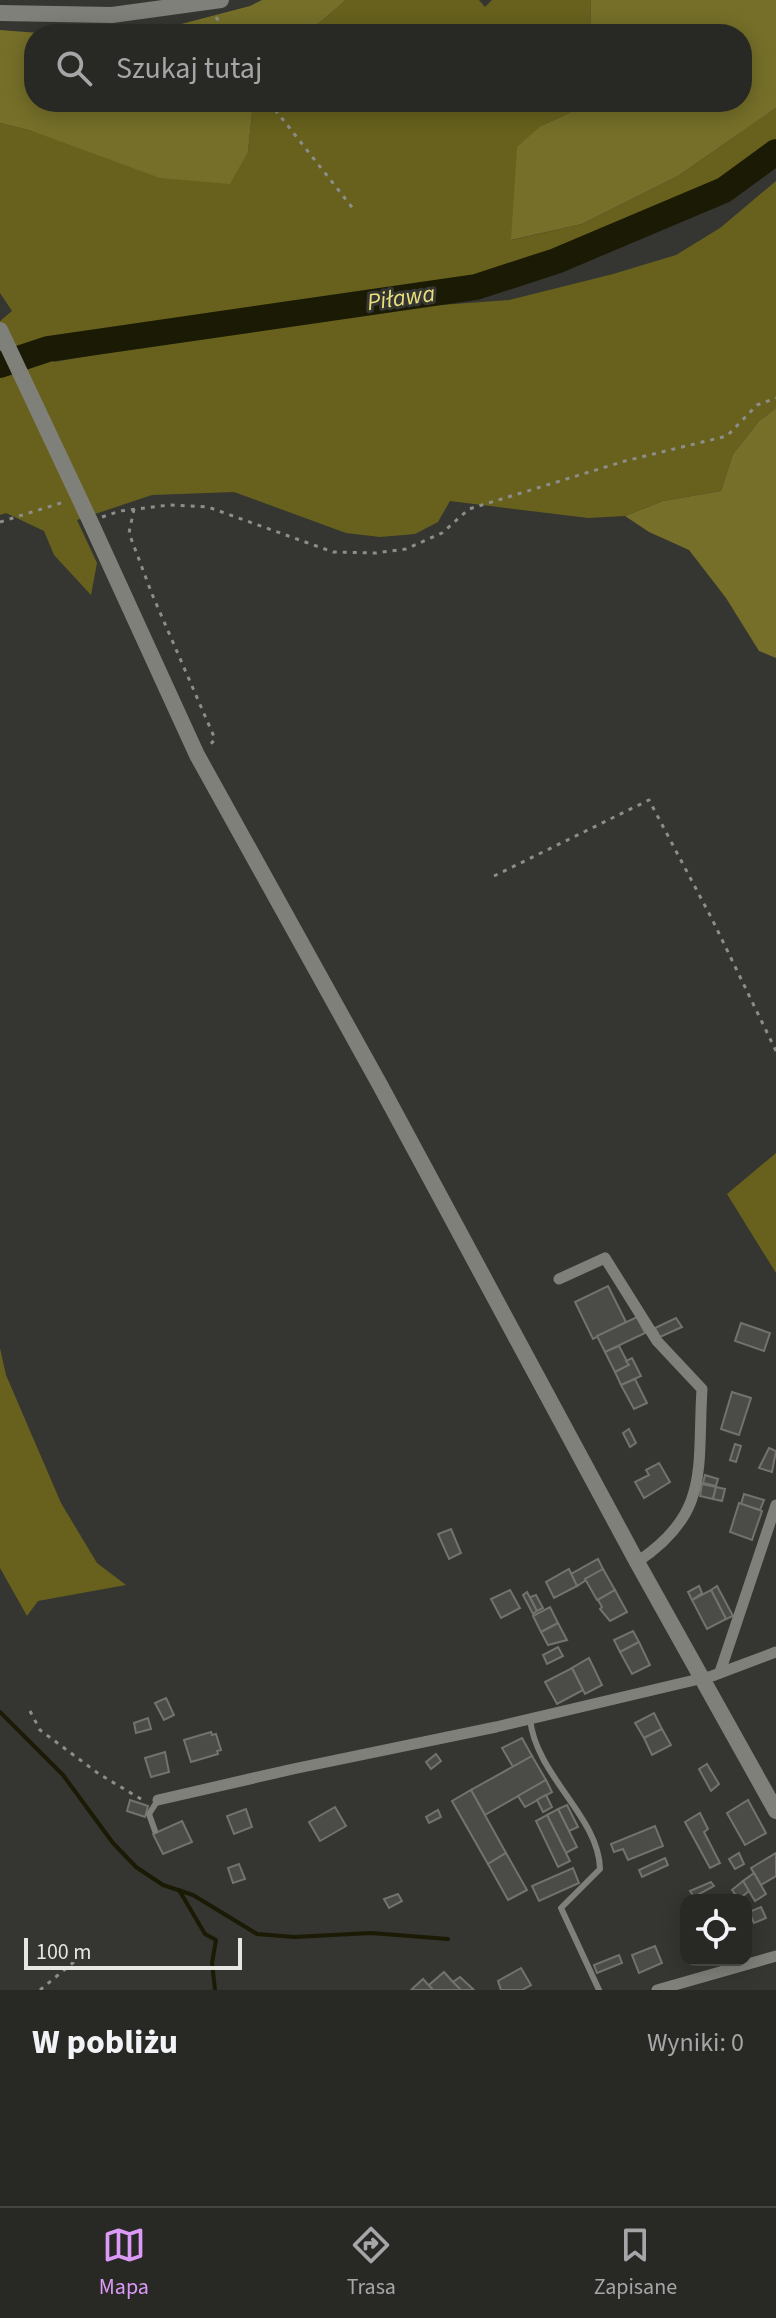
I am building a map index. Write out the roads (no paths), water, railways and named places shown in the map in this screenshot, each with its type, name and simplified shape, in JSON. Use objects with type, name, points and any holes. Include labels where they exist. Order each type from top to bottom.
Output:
[{"type":"main road","points":[[0,13],[112,15],[214,2]]},
{"type":"main road","points":[[0,330],[197,755],[776,1811]]},
{"type":"street","points":[[559,1279],[605,1258],[657,1341],[702,1389],[697,1477],[690,1509],[674,1534],[637,1562]]},
{"type":"street","points":[[720,1672],[776,1505]]},
{"type":"street","points":[[156,1802],[530,1719],[720,1672],[776,1652]]},
{"type":"street","points":[[657,1990],[776,1956]]},
{"type":"lane","points":[[530,1719],[536,1749],[600,1854],[600,1869],[561,1908],[599,1990]]},
{"type":"lane","points":[[155,1831],[149,1814],[156,1802]]},
{"type":"waterway","name":"Piława","points":[[0,365],[48,349],[476,287],[556,261],[724,190],[776,152]]},
{"type":"waterway","points":[[0,1712],[63,1775],[113,1843],[136,1867],[163,1885],[193,1895],[257,1934],[294,1937],[371,1933],[448,1939]]},
{"type":"waterway","points":[[179,1890],[205,1934],[216,1940],[212,1963],[215,1990]]}]
